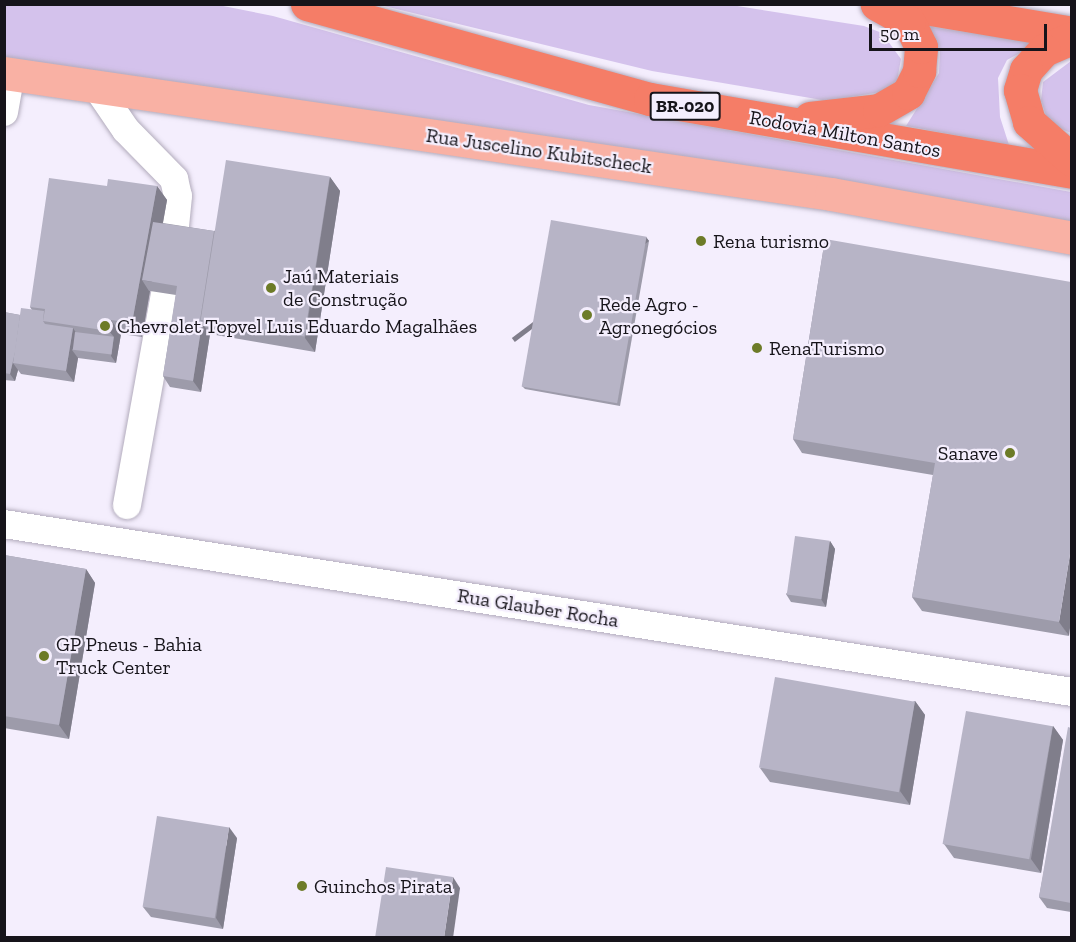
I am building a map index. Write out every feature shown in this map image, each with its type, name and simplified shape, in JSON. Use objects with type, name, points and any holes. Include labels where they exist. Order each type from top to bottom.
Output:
[{"type":"highway","name":"Rodovia Milton Santos","points":[[308,4],[628,94],[773,123],[1071,172]]},
{"type":"highway","points":[[773,123],[879,110],[908,93],[919,71],[921,47],[909,22],[877,4]]},
{"type":"highway","points":[[901,4],[1071,33]]},
{"type":"highway","points":[[1071,38],[1044,50],[1026,70],[1020,90],[1029,122],[1071,160]]},
{"type":"main road","name":"Rua Juscelino Kubitscheck","points":[[8,73],[831,194],[1071,238]]},
{"type":"street","points":[[4,112],[8,73]]},
{"type":"street","points":[[96,86],[126,130],[174,179],[178,196],[174,236]]},
{"type":"street","points":[[127,505],[165,293]]},
{"type":"street","name":"Rua Glauber Rocha","points":[[4,524],[1071,692]]},
{"type":"shaded area","points":[[213,4],[273,16],[589,105],[1071,192],[1071,226],[5,57],[4,5]]},
{"type":"shaded area","points":[[380,5],[731,5],[864,26],[882,33],[901,59],[897,81],[880,92],[828,101],[652,71]]},
{"type":"shaded area","points":[[926,26],[1038,43],[1007,60],[998,78],[1000,117],[1009,145],[906,126],[939,73],[940,50]]},
{"type":"shaded area","points":[[1071,61],[1071,133],[1049,124],[1041,101],[1043,82]]},
{"type":"building","name":"Jaú Materiais de Construção","points":[[226,160],[330,176],[304,336],[201,320]]},
{"type":"building","points":[[49,178],[107,186],[108,179],[157,186],[132,323],[111,320],[109,331],[43,321],[45,309],[30,307]]},
{"type":"building","name":"Rede Agro - Agronegócios","points":[[551,220],[647,237],[617,403],[522,386]]},
{"type":"building","points":[[153,222],[214,231],[193,381],[163,376],[177,286],[142,280]]},
{"type":"building","points":[[825,239],[1071,282],[1071,548],[1059,622],[912,597],[935,463],[793,439]]},
{"type":"building","points":[[21,308],[44,311],[45,324],[73,328],[66,371],[13,363]]},
{"type":"building","points":[[4,312],[20,315],[10,374],[4,373]]},
{"type":"building","points":[[75,332],[114,337],[112,355],[73,350]]},
{"type":"building","points":[[795,536],[830,541],[821,599],[787,594]]},
{"type":"building","name":"GP Pneus - Bahia Truck Center","points":[[4,555],[86,569],[59,725],[4,716]]},
{"type":"building","points":[[775,677],[915,702],[899,792],[759,768]]},
{"type":"building","points":[[966,711],[1053,726],[1029,859],[943,844]]},
{"type":"building","points":[[1068,727],[1071,728],[1071,903],[1039,897]]},
{"type":"building","points":[[157,816],[229,827],[215,918],[143,907]]},
{"type":"building","points":[[386,867],[453,877],[444,938],[375,938]]},
{"type":"place","name":"Rena turismo","points":[[701,241]]},
{"type":"place","name":"Jaú Materiais de Construção","points":[[271,288]]},
{"type":"place","name":"Rede Agro - Agronegócios","points":[[587,315]]},
{"type":"place","name":"Chevrolet Topvel Luis Eduardo Magalhães","points":[[105,326]]},
{"type":"place","name":"RenaTurismo","points":[[757,348]]},
{"type":"place","name":"Sanave","points":[[1010,453]]},
{"type":"place","name":"GP Pneus - Bahia Truck Center","points":[[44,656]]},
{"type":"place","name":"Guinchos Pirata","points":[[302,886]]}]
